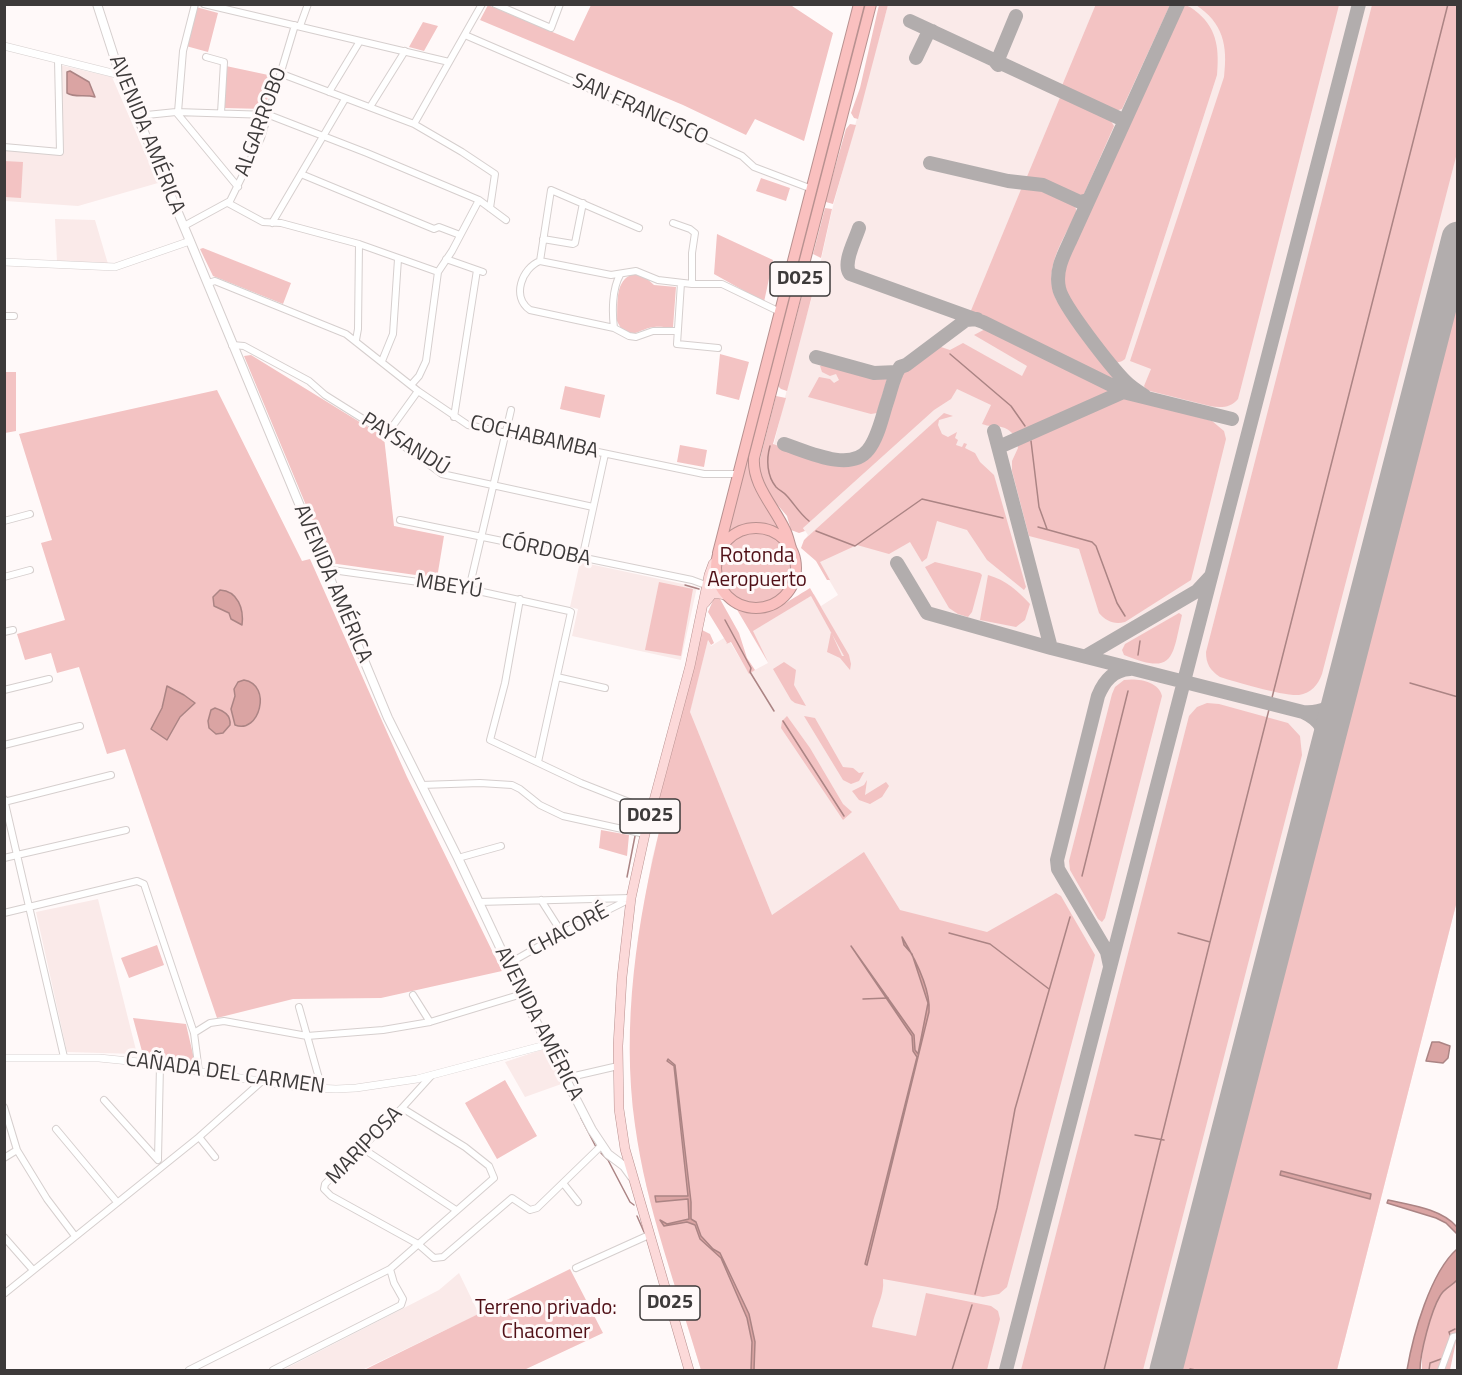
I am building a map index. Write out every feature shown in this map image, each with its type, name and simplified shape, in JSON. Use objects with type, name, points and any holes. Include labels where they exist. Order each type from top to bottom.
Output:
[{"type":"highway","name":"D025","points":[[859,4],[717,556],[717,578],[724,593],[734,602],[752,609],[780,602],[792,588],[795,579],[796,561],[786,531],[757,481],[753,466],[754,458],[871,4]]},
{"type":"highway","name":"D025","points":[[717,556],[727,540],[745,529],[756,528],[776,533],[791,548]]},
{"type":"main road","name":"AVENIDA AMÉRICA","points":[[96,4],[136,116],[208,283],[388,718],[458,858],[522,994],[602,1147],[624,1166],[632,1177]]},
{"type":"main road","name":"D025","points":[[689,1371],[628,1161],[619,1109],[618,1066],[622,977],[631,898],[645,834],[704,605],[707,585],[717,556]]},
{"type":"main road","points":[[704,605],[713,593],[724,593]]},
{"type":"main road","points":[[602,1147],[628,1161]]},
{"type":"street","points":[[195,4],[183,51],[177,112],[238,187]]},
{"type":"street","points":[[204,4],[449,62]]},
{"type":"street","name":"ALGARROBO","points":[[184,226],[228,203],[238,187],[269,115],[298,26],[308,4]]},
{"type":"street","points":[[414,124],[482,4]]},
{"type":"street","points":[[495,4],[552,28],[560,4]]},
{"type":"street","name":"SAN FRANCISCO","points":[[465,34],[712,142],[742,156],[754,167],[812,189]]},
{"type":"street","points":[[329,92],[360,41]]},
{"type":"street","points":[[4,46],[120,75]]},
{"type":"street","points":[[370,107],[405,51]]},
{"type":"street","points":[[206,57],[224,62],[221,113]]},
{"type":"street","points":[[4,147],[60,152],[58,60]]},
{"type":"street","points":[[282,74],[414,124],[462,152],[495,174],[490,208]]},
{"type":"street","points":[[272,223],[345,99]]},
{"type":"street","points":[[136,116],[177,112],[269,115],[479,200],[506,220]]},
{"type":"street","points":[[302,174],[434,229],[439,227],[460,235]]},
{"type":"street","points":[[540,261],[551,190],[639,228]]},
{"type":"street","points":[[411,385],[419,376],[426,361],[438,272],[479,200]]},
{"type":"street","points":[[543,239],[575,243],[583,202]]},
{"type":"street","points":[[228,203],[258,220],[281,223],[359,244],[438,272]]},
{"type":"street","points":[[673,222],[695,233],[692,253],[692,284]]},
{"type":"street","points":[[4,262],[115,267],[190,241]]},
{"type":"street","points":[[356,340],[359,244]]},
{"type":"street","points":[[382,361],[393,334],[398,259]]},
{"type":"street","points":[[446,259],[480,271],[454,417]]},
{"type":"street","points":[[677,331],[653,331],[636,337],[628,336],[614,328],[527,309],[520,293],[524,273],[532,264],[540,261],[611,275],[636,271],[655,280],[692,284],[725,284],[780,312]]},
{"type":"street","points":[[614,328],[615,288],[620,274]]},
{"type":"street","name":"COCHABAMBA","points":[[208,283],[215,281],[338,330],[356,340],[418,392],[468,425],[704,474],[738,474]]},
{"type":"street","points":[[681,283],[676,341],[680,345],[718,348]]},
{"type":"street","points":[[4,316],[14,316]]},
{"type":"street","name":"PAYSANDÚ","points":[[232,345],[244,346],[309,381],[442,474],[593,507]]},
{"type":"street","points":[[387,434],[418,392]]},
{"type":"street","points":[[469,589],[510,410]]},
{"type":"street","points":[[582,559],[605,454]]},
{"type":"street","points":[[4,521],[30,514]]},
{"type":"street","name":"CÓRDOBA","points":[[400,520],[692,580],[724,593]]},
{"type":"street","name":"MBEYÚ","points":[[325,569],[469,589],[568,610],[571,612],[556,677]]},
{"type":"street","points":[[4,577],[30,570]]},
{"type":"street","points":[[692,580],[705,577],[711,570]]},
{"type":"street","points":[[520,599],[505,683],[489,740],[581,783],[652,811]]},
{"type":"street","points":[[4,632],[13,630]]},
{"type":"street","points":[[538,762],[556,677],[605,688]]},
{"type":"street","points":[[4,690],[49,679]]},
{"type":"street","points":[[4,745],[80,726]]},
{"type":"street","points":[[64,1057],[5,801],[111,775]]},
{"type":"street","points":[[421,785],[480,783],[512,785],[540,805],[563,816],[645,834]]},
{"type":"street","points":[[4,858],[126,830]]},
{"type":"street","points":[[458,858],[501,846]]},
{"type":"street","points":[[4,913],[137,881],[144,884],[194,1033],[199,1072]]},
{"type":"street","points":[[478,902],[631,898]]},
{"type":"street","name":"CHACORÉ","points":[[508,964],[631,898]]},
{"type":"street","points":[[541,900],[562,933]]},
{"type":"street","points":[[194,1033],[210,1023],[224,1021],[308,1036],[383,1030],[430,1022],[522,994]]},
{"type":"street","points":[[413,995],[430,1022]]},
{"type":"street","points":[[299,1007],[322,1089]]},
{"type":"street","name":"CAÑADA DEL CARMEN","points":[[4,1058],[99,1058],[322,1089],[356,1088],[431,1076],[549,1044]]},
{"type":"street","points":[[160,1065],[158,1159],[160,1167]]},
{"type":"street","points":[[566,1078],[618,1066]]},
{"type":"street","name":"MARIPOSA","points":[[418,1244],[325,1191],[325,1184],[362,1149],[431,1076]]},
{"type":"street","points":[[4,1294],[199,1137],[261,1082]]},
{"type":"street","points":[[104,1100],[158,1159]]},
{"type":"street","points":[[4,1107],[17,1150],[47,1199],[75,1236]]},
{"type":"street","points":[[189,1371],[390,1269],[494,1178],[489,1167],[465,1147],[402,1108]]},
{"type":"street","points":[[56,1129],[117,1202]]},
{"type":"street","points":[[199,1137],[215,1157]]},
{"type":"street","points":[[418,1244],[434,1258],[443,1257],[512,1198],[533,1210],[602,1147]]},
{"type":"street","points":[[362,1149],[456,1210]]},
{"type":"street","points":[[4,1158],[17,1150]]},
{"type":"street","points":[[563,1183],[578,1202]]},
{"type":"street","points":[[576,1268],[649,1235]]},
{"type":"street","points":[[4,1237],[33,1270]]},
{"type":"street","points":[[273,1371],[401,1305],[403,1299],[394,1283],[390,1269]]},
{"type":"street","points":[[1443,1370],[1453,1337],[1458,1336]]},
{"type":"shaded area","points":[[888,5],[1457,5],[1457,901],[1337,1370],[701,1370],[647,1188],[635,1124],[631,1033],[638,940],[652,859],[708,640],[711,646],[724,638],[730,642],[749,673],[768,663],[750,632],[814,594],[821,606],[838,595],[805,539],[808,535],[795,516],[773,448],[796,351],[815,287],[833,206]]},
{"type":"shaded area","points":[[60,65],[112,77],[158,183],[78,206],[5,201],[4,150],[63,154]]},
{"type":"shaded area","points":[[70,71],[89,82],[95,97],[67,93],[67,72]]},
{"type":"shaded area","points":[[55,219],[95,220],[108,264],[57,262]]},
{"type":"shaded area","points":[[580,562],[697,587],[681,660],[572,636],[578,609],[570,607]]},
{"type":"shaded area","points":[[220,590],[235,597],[241,607],[242,625],[231,619],[229,613],[214,606],[213,597]]},
{"type":"shaded area","points":[[244,680],[253,684],[260,699],[256,716],[251,723],[243,726],[235,725],[231,709],[235,696],[234,689],[238,682]]},
{"type":"shaded area","points":[[167,686],[195,703],[180,717],[167,740],[151,729],[162,708]]},
{"type":"shaded area","points":[[215,708],[224,712],[229,719],[230,725],[223,733],[216,734],[209,728],[211,710]]},
{"type":"shaded area","points":[[98,899],[137,1054],[67,1052],[36,912]]},
{"type":"shaded area","points":[[902,937],[907,945],[911,953],[904,945]]},
{"type":"shaded area","points":[[851,946],[914,1035],[915,1050],[918,1054],[928,1003],[913,956],[927,993],[929,1012],[867,1265],[865,1264],[917,1057],[913,1051],[912,1036]]},
{"type":"shaded area","points":[[1432,1042],[1450,1046],[1448,1058],[1443,1063],[1426,1061]]},
{"type":"shaded area","points":[[550,1047],[567,1082],[525,1097],[505,1062]]},
{"type":"shaded area","points":[[668,1059],[675,1065],[691,1219],[696,1222],[701,1236],[720,1253],[749,1314],[755,1342],[754,1370],[751,1370],[752,1342],[747,1318],[721,1258],[700,1239],[695,1225],[687,1222],[664,1226],[660,1220],[667,1224],[689,1219],[688,1199],[656,1202],[655,1196],[688,1196],[674,1066],[667,1061]]},
{"type":"shaded area","points":[[1281,1171],[1371,1194],[1370,1199],[1280,1175]]},
{"type":"shaded area","points":[[1388,1200],[1435,1212],[1457,1227],[1457,1234],[1446,1223],[1436,1218],[1387,1203]]},
{"type":"shaded area","points":[[1457,1249],[1457,1280],[1444,1291],[1437,1303],[1424,1343],[1420,1370],[1407,1370],[1424,1305],[1439,1273]]},
{"type":"shaded area","points":[[459,1273],[479,1314],[362,1370],[283,1370],[439,1290]]},
{"type":"green space","points":[[789,4],[833,33],[804,141],[755,119],[746,135],[683,105],[480,20],[488,5],[574,41],[591,5]]},
{"type":"green space","points":[[1096,4],[1170,5],[1122,109],[1112,112],[1061,88]]},
{"type":"green space","points":[[862,5],[869,5],[750,464],[752,478],[783,533],[767,527],[752,526],[738,529],[724,539]]},
{"type":"green space","points":[[879,5],[888,5],[858,119],[854,118],[851,113],[860,88]]},
{"type":"green space","points":[[1182,5],[1189,6],[1210,26],[1216,41],[1217,75],[1125,359],[1116,362],[1108,358],[1065,295],[1061,284],[1062,269]]},
{"type":"green space","points":[[1196,5],[1339,5],[1238,399],[1229,406],[1221,407],[1146,390],[1144,386],[1151,369],[1130,361],[1224,77],[1225,55],[1222,36],[1212,19]]},
{"type":"green space","points":[[1372,5],[1457,5],[1457,153],[1322,674],[1310,690],[1303,694],[1291,695],[1220,677],[1209,666],[1206,652]]},
{"type":"green space","points":[[196,7],[218,13],[208,52],[186,46]]},
{"type":"green space","points":[[423,22],[438,26],[424,51],[409,47]]},
{"type":"green space","points":[[226,66],[273,76],[265,109],[223,108]]},
{"type":"green space","points":[[1061,95],[1109,118],[1114,126],[1084,194],[1080,198],[1046,183],[1026,179]]},
{"type":"green space","points":[[850,124],[856,125],[833,204],[826,202],[826,199],[846,129]]},
{"type":"green space","points":[[4,161],[23,162],[21,198],[5,197]]},
{"type":"green space","points":[[761,178],[790,188],[786,201],[756,191]]},
{"type":"green space","points":[[1022,187],[1065,196],[1075,207],[1076,214],[1060,245],[1053,267],[1051,278],[1053,290],[1057,301],[1113,375],[1112,381],[970,313]]},
{"type":"green space","points":[[825,208],[832,209],[821,258],[813,254]]},
{"type":"green space","points":[[717,234],[773,260],[764,302],[714,274]]},
{"type":"green space","points":[[203,248],[291,283],[283,304],[213,276],[200,249]]},
{"type":"green space","points":[[814,263],[820,265],[787,391],[778,386],[810,265]]},
{"type":"green space","points":[[634,274],[645,277],[654,285],[676,287],[673,327],[654,327],[630,334],[621,328],[617,321],[618,293],[623,281]]},
{"type":"green space","points":[[1457,303],[1457,901],[1337,1370],[1182,1370]]},
{"type":"green space","points":[[989,327],[1107,386],[1108,392],[1014,435],[1002,427],[982,424],[991,405],[957,389],[951,399],[934,410],[803,528],[805,531],[799,533],[791,530],[787,516],[762,481],[759,463],[776,396],[786,398],[773,444],[848,466],[860,460],[877,440],[901,376],[907,368],[938,346],[950,350],[963,343],[1022,376],[1027,366],[974,335]]},
{"type":"green space","points":[[720,354],[749,362],[739,400],[716,394]]},
{"type":"green space","points":[[251,355],[384,437],[394,526],[444,536],[437,578],[330,563],[244,356]]},
{"type":"green space","points":[[824,364],[871,375],[888,376],[877,413],[871,414],[808,397],[819,377],[830,379],[834,383],[839,380],[836,374],[830,376],[822,372],[820,366]]},
{"type":"green space","points":[[4,372],[16,372],[16,431],[5,433]]},
{"type":"green space","points":[[565,386],[605,395],[600,418],[560,409]]},
{"type":"green space","points":[[217,390],[302,561],[310,559],[407,777],[502,971],[381,998],[293,999],[217,1018],[125,749],[107,754],[79,667],[57,673],[51,653],[25,660],[17,634],[65,620],[41,543],[52,540],[19,434]]},
{"type":"green space","points":[[1119,395],[1212,421],[1224,431],[1226,439],[1191,580],[1125,622],[1114,623],[1099,613],[1079,549],[1029,536],[1012,471],[1012,461],[1018,448],[1017,442],[1021,439]]},
{"type":"green space","points":[[944,413],[953,416],[939,420],[938,425],[942,434],[948,437],[957,432],[956,445],[962,447],[964,443],[967,444],[965,448],[975,453],[980,462],[994,475],[1026,587],[1024,590],[987,560],[967,530],[937,521],[927,558],[922,562],[910,542],[889,554],[857,545],[820,562],[830,580],[827,580],[816,561],[801,548],[804,540]]},
{"type":"green space","points":[[680,445],[707,450],[704,467],[677,462]]},
{"type":"green space","name":"Rotonda Aeropuerto","points":[[750,532],[764,532],[778,538],[788,548],[794,562],[792,583],[778,600],[764,606],[750,606],[736,600],[726,590],[720,576],[720,562],[726,548],[736,538]]},
{"type":"green space","points":[[935,562],[982,575],[972,612],[968,617],[949,608],[925,567]]},
{"type":"green space","points":[[988,575],[1011,586],[1030,604],[1025,620],[1016,627],[980,620]]},
{"type":"green space","points":[[659,582],[693,589],[681,656],[645,650]]},
{"type":"green space","points":[[810,588],[849,655],[850,670],[840,658],[827,652],[831,632],[811,596],[753,631],[768,662],[736,608],[767,610],[775,608]]},
{"type":"green space","points":[[714,598],[720,599],[739,633],[747,658],[755,670],[749,674],[731,642],[726,644],[708,612]]},
{"type":"green space","points":[[1179,613],[1182,615],[1176,642],[1168,659],[1162,663],[1153,664],[1124,655],[1122,650],[1125,644]]},
{"type":"green space","points":[[702,630],[710,634],[714,643],[711,645],[708,640],[690,712],[772,915],[864,852],[900,910],[987,932],[1056,893],[1061,896],[1095,955],[1007,1287],[999,1294],[983,1297],[883,1279],[872,1327],[916,1336],[926,1293],[991,1306],[998,1311],[1000,1319],[987,1370],[701,1370],[655,1218],[640,1156],[631,1087],[630,1049],[634,973],[639,935],[661,824],[652,821]]},
{"type":"green space","points":[[784,662],[796,670],[794,685],[806,706],[791,700],[773,669]]},
{"type":"green space","points":[[1124,680],[1141,680],[1152,684],[1157,687],[1162,696],[1105,918],[1102,922],[1098,919],[1070,870],[1069,861],[1112,694],[1115,687]]},
{"type":"green space","points":[[1207,703],[1219,704],[1288,723],[1300,736],[1302,755],[1143,1370],[1021,1370],[1189,716],[1197,707]]},
{"type":"green space","points":[[787,716],[810,748],[843,804],[852,812],[843,820],[781,728],[782,721]]},
{"type":"green space","points":[[804,716],[815,718],[843,767],[853,768],[859,773],[864,772],[859,781],[851,784],[843,780]]},
{"type":"green space","points":[[867,780],[865,795],[886,782],[889,786],[882,797],[870,804],[859,800],[852,791],[864,785]]},
{"type":"green space","points":[[601,830],[629,835],[627,856],[599,848]]},
{"type":"green space","points":[[157,945],[164,965],[129,978],[121,958]]},
{"type":"green space","points":[[133,1018],[186,1024],[195,1063],[143,1055]]},
{"type":"green space","points":[[505,1080],[537,1136],[497,1159],[465,1103]]},
{"type":"green space","points":[[1457,1259],[1457,1337],[1450,1370],[1422,1370],[1424,1340],[1432,1312]]},
{"type":"green space","name":"Terreno privado: Chacomer","points":[[570,1269],[603,1333],[524,1370],[364,1370]]},
{"type":"waterway","points":[[1210,942],[1448,4]]},
{"type":"waterway","points":[[950,354],[1011,406],[1025,426]]},
{"type":"waterway","points":[[1031,441],[1039,507],[1047,529]]},
{"type":"waterway","points":[[770,446],[768,468],[773,483],[809,521]]},
{"type":"waterway","points":[[816,531],[855,546],[922,499],[1003,518]]},
{"type":"waterway","points":[[1038,527],[1092,542],[1096,546],[1117,603],[1125,616]]},
{"type":"waterway","points":[[685,585],[699,589]]},
{"type":"waterway","points":[[725,620],[751,668],[750,672],[774,711]]},
{"type":"waterway","points":[[1138,655],[1140,641]]},
{"type":"waterway","points":[[1410,683],[1458,697]]},
{"type":"waterway","points":[[1082,876],[1128,691]]},
{"type":"waterway","points":[[783,721],[844,816]]},
{"type":"waterway","points":[[627,877],[635,836]]},
{"type":"waterway","points":[[975,1294],[997,1208],[1015,1109],[1070,917]]},
{"type":"waterway","points":[[949,933],[990,944],[1049,989]]},
{"type":"waterway","points":[[1104,1370],[1210,942],[1178,933]]},
{"type":"waterway","points":[[863,999],[888,998]]},
{"type":"waterway","points":[[581,1118],[596,1147]]},
{"type":"waterway","points":[[1135,1135],[1164,1140]]},
{"type":"waterway","points":[[601,1153],[608,1160],[630,1202],[634,1205]]},
{"type":"waterway","points":[[637,1216],[644,1232]]},
{"type":"waterway","points":[[952,1370],[972,1305]]},
{"type":"waterway","points":[[1451,1338],[1449,1332],[1455,1329]]},
{"type":"waterway","points":[[1429,1370],[1430,1363],[1441,1359]]},
{"type":"waterway","points":[[1190,1369],[1196,1370]]},
{"type":"taxiway","points":[[1145,396],[1119,375],[1078,322],[1062,296],[1058,275],[1066,250],[1178,4]]},
{"type":"taxiway","points":[[1006,1370],[1359,4]]},
{"type":"taxiway","points":[[998,65],[994,60],[999,57],[1016,16]]},
{"type":"taxiway","points":[[910,21],[1119,118]]},
{"type":"taxiway","points":[[916,58],[928,33],[932,31]]},
{"type":"taxiway","points":[[930,163],[1008,181],[1043,185],[1080,202],[1088,200]]},
{"type":"taxiway","points":[[859,228],[848,258],[850,274],[983,322],[1111,385],[1135,393]]},
{"type":"taxiway","points":[[784,444],[839,460],[860,457],[874,440],[900,367],[906,365],[966,320],[977,319]]},
{"type":"taxiway","points":[[816,357],[874,373],[897,372]]},
{"type":"taxiway","points":[[999,447],[1123,392],[1232,419]]},
{"type":"taxiway","points":[[994,431],[1051,648],[1303,712]]},
{"type":"taxiway","points":[[897,563],[927,613],[1051,648]]},
{"type":"taxiway","points":[[1086,656],[1197,591],[1210,577]]},
{"type":"taxiway","points":[[1110,966],[1107,952],[1058,869],[1057,860],[1098,696],[1110,677],[1130,669]]},
{"type":"taxiway","points":[[1326,748],[1321,726],[1314,718],[1303,712],[1324,710],[1333,705],[1340,696]]},
{"type":"runway","points":[[1166,1370],[1458,238]]}]
